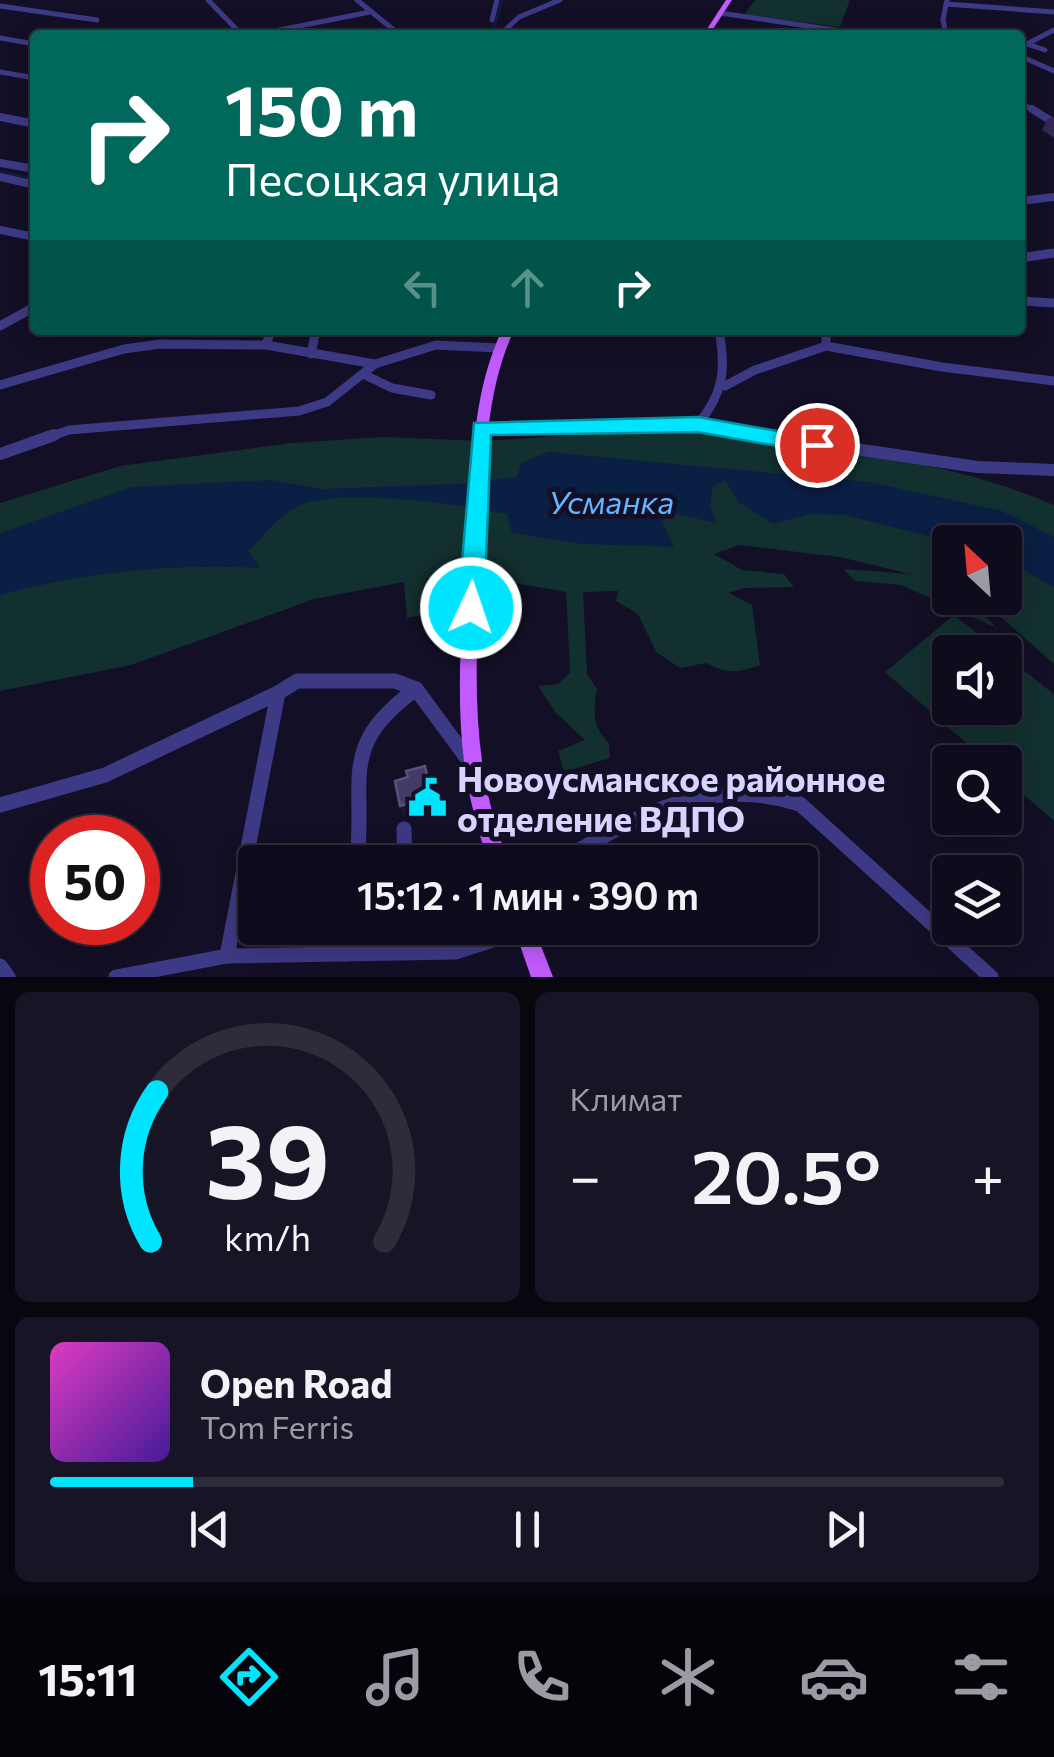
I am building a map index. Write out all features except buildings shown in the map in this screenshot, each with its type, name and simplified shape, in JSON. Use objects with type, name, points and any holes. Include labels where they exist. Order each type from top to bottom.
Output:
[{"type":"main road","points":[[709,30],[729,0]]},
{"type":"main road","points":[[493,845],[479,803],[466,702],[481,432],[498,348],[505,335]]},
{"type":"main road","points":[[530,945],[542,977]]},
{"type":"street","points":[[208,1],[218,0]]},
{"type":"street","points":[[356,0],[393,30]]},
{"type":"street","points":[[492,20],[496,0]]},
{"type":"street","points":[[505,30],[519,16],[560,0]]},
{"type":"street","points":[[208,1],[237,30]]},
{"type":"street","points":[[945,30],[947,2],[1054,12]]},
{"type":"street","points":[[1036,2],[1045,9]]},
{"type":"street","points":[[0,6],[97,20]]},
{"type":"street","points":[[285,30],[373,13]]},
{"type":"street","points":[[720,13],[834,30]]},
{"type":"street","points":[[300,16],[316,25]]},
{"type":"street","points":[[1025,47],[1054,30]]},
{"type":"street","points":[[0,38],[30,43]]},
{"type":"street","points":[[1025,49],[1054,51]]},
{"type":"street","points":[[1025,51],[1054,71]]},
{"type":"street","points":[[0,72],[30,77]]},
{"type":"street","points":[[1025,105],[1054,122]]},
{"type":"street","points":[[0,117],[30,123]]},
{"type":"street","points":[[0,162],[30,168]]},
{"type":"street","points":[[22,166],[30,162]]},
{"type":"street","points":[[0,177],[30,184]]},
{"type":"street","points":[[1025,200],[1054,197]]},
{"type":"street","points":[[0,230],[30,236]]},
{"type":"street","points":[[1025,257],[1054,253]]},
{"type":"street","points":[[1025,300],[1054,303]]},
{"type":"street","points":[[0,326],[29,310]]},
{"type":"street","points":[[266,345],[269,335]]},
{"type":"street","points":[[311,354],[315,335]]},
{"type":"street","points":[[696,424],[718,403],[725,386],[721,335]]},
{"type":"street","points":[[826,335],[826,346]]},
{"type":"street","points":[[0,385],[124,349],[160,344],[266,345],[376,364],[436,346],[498,348]]},
{"type":"street","points":[[725,386],[755,370],[826,346],[1052,383]]},
{"type":"street","points":[[0,454],[68,430],[299,411],[327,402],[376,364]]},
{"type":"street","points":[[366,375],[392,388],[432,395]]},
{"type":"street","points":[[481,432],[696,424],[850,451],[977,466],[1054,470]]},
{"type":"street","points":[[0,805],[105,775],[297,681],[395,681],[416,689],[474,766]]},
{"type":"street","points":[[356,845],[358,748],[375,719],[416,689]]},
{"type":"street","points":[[228,956],[278,693]]},
{"type":"street","points":[[586,845],[625,821],[690,799],[748,792],[779,794],[800,804],[991,977]]},
{"type":"street","points":[[404,829],[404,845]]},
{"type":"street","points":[[345,954],[346,945]]},
{"type":"street","points":[[408,945],[408,953]]},
{"type":"street","points":[[116,977],[228,956],[455,952],[476,945]]},
{"type":"street","points":[[0,966],[8,977]]},
{"type":"green space","points":[[755,0],[850,0],[840,27],[744,15]]},
{"type":"green space","points":[[654,430],[693,432],[902,461],[964,474],[1024,493],[1054,505],[1054,664],[998,615],[1022,615],[1022,525],[932,525],[932,599],[901,585],[855,581],[843,569],[910,574],[840,557],[739,545],[714,554],[742,570],[784,574],[794,587],[744,588],[729,593],[752,605],[760,665],[739,671],[706,663],[680,668],[656,652],[638,614],[616,601],[618,591],[583,592],[587,674],[597,689],[595,718],[609,743],[610,758],[564,772],[558,751],[585,740],[556,713],[538,686],[558,684],[570,673],[566,592],[506,579],[426,578],[432,613],[407,618],[404,582],[314,599],[131,665],[0,691],[0,503],[120,466],[291,443],[382,437],[484,441]]},
{"type":"green space","points":[[954,615],[979,635],[932,635],[932,713],[885,672]]},
{"type":"green space","points":[[968,615],[984,615],[997,628]]},
{"type":"green space","points":[[1022,669],[1054,694],[1054,821],[1022,793],[1022,745],[969,745],[946,725],[1022,725]]},
{"type":"water","name":"Усманка","points":[[549,452],[869,482],[1002,511],[1054,537],[1054,588],[1022,568],[1022,525],[932,525],[932,537],[845,515],[811,514],[773,524],[738,502],[725,480],[713,486],[710,506],[716,523],[672,513],[662,521],[674,547],[582,544],[512,533],[507,514],[397,499],[335,498],[293,509],[275,523],[248,551],[260,568],[129,571],[64,580],[0,595],[0,533],[132,487],[272,480],[322,489],[456,484],[517,477],[521,463]]},
{"type":"waterway","points":[[493,30],[502,0]]},
{"type":"waterway","points":[[0,171],[30,178]]},
{"type":"place","name":"Новоусманское районное отделение ВДПО","points":[[427,797]]},
{"type":"route","points":[[471,608],[481,428],[698,424],[817,445]]}]
